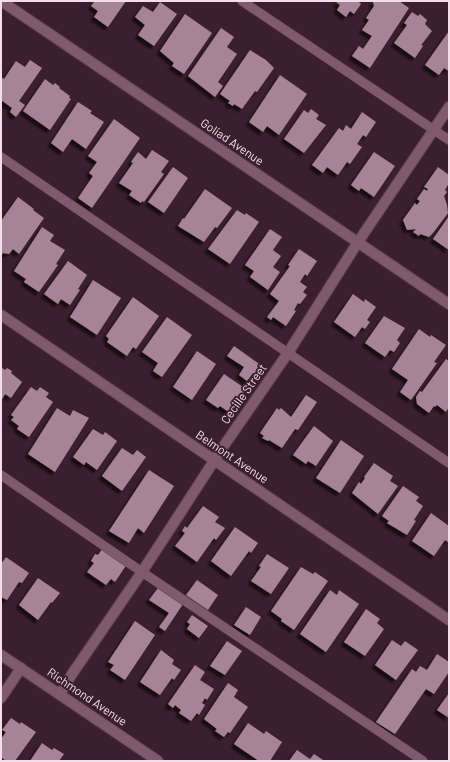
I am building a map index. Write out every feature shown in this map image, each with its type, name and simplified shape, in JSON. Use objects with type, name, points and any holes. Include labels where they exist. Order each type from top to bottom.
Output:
[{"type":"street","name":"Goliad Avenue","points":[[1,1],[449,304]]},
{"type":"street","name":"Cecille Street","points":[[60,694],[142,572],[214,460],[288,353],[358,242],[449,107]]},
{"type":"street","name":"Belmont Avenue","points":[[1,315],[449,620]]},
{"type":"street","name":"Richmond Avenue","points":[[1,655],[158,761]]},
{"type":"street","points":[[1,698],[21,668]]},
{"type":"lane","points":[[242,1],[449,140]]},
{"type":"lane","points":[[1,157],[449,463]]},
{"type":"lane","points":[[1,475],[423,761]]},
{"type":"building","points":[[95,1],[126,1],[108,27],[94,17],[98,11],[91,6]]},
{"type":"building","points":[[335,1],[360,1],[359,2],[361,4],[354,14],[350,11],[346,17],[337,10],[340,5]]},
{"type":"building","points":[[373,1],[399,1],[409,8],[370,68],[352,56],[359,46],[363,49],[372,36],[362,30],[369,20],[366,18],[374,6]]},
{"type":"building","points":[[160,2],[177,14],[154,46],[138,35],[145,25],[135,17],[143,6],[153,12]]},
{"type":"building","points":[[412,12],[418,16],[420,14],[427,20],[425,24],[432,31],[421,44],[423,46],[415,58],[394,43],[407,25],[404,23]]},
{"type":"building","points":[[185,14],[212,33],[184,74],[172,66],[174,63],[160,51]]},
{"type":"building","points":[[221,28],[234,37],[227,47],[237,54],[218,82],[223,86],[215,97],[188,76]]},
{"type":"building","points":[[449,31],[449,71],[444,68],[439,75],[425,65]]},
{"type":"building","points":[[250,50],[266,60],[274,68],[257,92],[255,91],[242,109],[234,104],[233,106],[228,103],[230,101],[220,94]]},
{"type":"building","points":[[30,60],[42,68],[19,101],[25,105],[16,117],[10,112],[12,108],[1,100],[1,77],[4,79],[16,61],[25,67]]},
{"type":"building","points":[[280,75],[307,94],[279,135],[267,126],[263,132],[249,122]]},
{"type":"building","points":[[45,79],[53,85],[55,83],[70,96],[69,98],[71,99],[50,130],[23,111]]},
{"type":"building","points":[[78,102],[92,111],[90,113],[104,122],[86,149],[72,139],[63,152],[51,143]]},
{"type":"building","points":[[311,109],[319,115],[316,119],[326,125],[304,153],[284,139],[304,110],[308,113]]},
{"type":"building","points":[[362,112],[376,122],[366,137],[363,135],[357,144],[362,147],[350,164],[347,162],[338,175],[327,167],[323,173],[312,165],[339,128],[343,131],[346,125],[351,129]]},
{"type":"building","points":[[114,119],[140,138],[92,208],[78,198],[93,176],[89,173],[97,162],[88,156]]},
{"type":"building","points":[[152,150],[169,161],[161,172],[164,174],[144,202],[142,201],[141,203],[129,195],[132,191],[119,183],[133,163],[131,162],[138,152],[146,159]]},
{"type":"building","points":[[374,152],[395,166],[374,197],[361,188],[359,191],[351,185]]},
{"type":"building","points":[[173,167],[188,178],[164,213],[148,202]]},
{"type":"building","points":[[438,167],[449,175],[449,183],[445,190],[447,192],[444,196],[448,213],[429,237],[420,234],[419,236],[413,232],[416,229],[407,230],[403,220],[415,203],[417,205],[420,201],[417,199],[424,189],[427,191],[428,189],[424,187]]},
{"type":"building","points":[[205,189],[232,208],[204,242],[178,226]]},
{"type":"building","points":[[18,197],[44,218],[19,254],[13,249],[9,254],[3,253],[1,256],[1,221]]},
{"type":"building","points":[[237,210],[245,215],[246,213],[259,222],[230,264],[208,249]]},
{"type":"building","points":[[449,216],[449,250],[433,239]]},
{"type":"building","points":[[42,227],[54,235],[50,241],[65,250],[56,264],[58,265],[39,292],[24,282],[26,279],[14,271]]},
{"type":"building","points":[[270,229],[282,237],[273,250],[281,256],[273,267],[280,272],[268,290],[250,277],[254,271],[245,265]]},
{"type":"building","points":[[299,249],[317,261],[307,276],[305,274],[300,282],[307,287],[303,292],[307,295],[300,304],[298,303],[294,310],[296,311],[286,326],[273,317],[271,320],[267,317],[279,301],[270,294],[290,266],[288,265]]},
{"type":"building","points":[[68,261],[87,275],[78,289],[80,290],[70,305],[61,299],[58,304],[44,294]]},
{"type":"building","points":[[93,280],[121,298],[97,335],[70,317]]},
{"type":"building","points":[[353,294],[364,302],[365,299],[376,307],[367,320],[370,322],[365,329],[362,327],[355,337],[334,322]]},
{"type":"building","points":[[133,297],[159,316],[136,349],[133,347],[127,356],[107,342],[109,339],[106,336]]},
{"type":"building","points":[[384,316],[405,328],[397,340],[400,343],[394,352],[390,350],[385,357],[365,343]]},
{"type":"building","points":[[167,317],[192,335],[162,377],[153,371],[158,363],[142,352]]},
{"type":"building","points":[[419,329],[430,337],[431,335],[446,345],[434,362],[437,363],[411,400],[400,392],[408,380],[392,369]]},
{"type":"building","points":[[234,346],[262,366],[256,375],[253,373],[247,381],[239,375],[244,367],[227,356]]},
{"type":"building","points":[[197,351],[216,364],[192,400],[173,387]]},
{"type":"building","points":[[446,359],[449,361],[449,407],[446,412],[437,405],[435,407],[434,406],[429,413],[417,404],[416,397],[420,391],[422,392]]},
{"type":"building","points":[[1,367],[5,370],[7,368],[12,371],[11,373],[22,382],[11,398],[5,394],[1,401]]},
{"type":"building","points":[[224,374],[246,389],[230,413],[220,406],[218,408],[206,400]]},
{"type":"building","points":[[31,387],[37,391],[40,387],[49,393],[46,397],[53,402],[29,437],[17,429],[19,426],[11,420],[14,417],[11,415]]},
{"type":"building","points":[[306,395],[317,402],[298,430],[295,429],[282,448],[269,440],[268,441],[262,438],[264,436],[260,433],[277,408],[279,410],[281,408],[291,417]]},
{"type":"building","points":[[57,408],[70,416],[73,410],[89,418],[55,472],[28,454]]},
{"type":"building","points":[[314,426],[333,441],[316,466],[308,461],[306,464],[293,455]]},
{"type":"building","points":[[93,429],[103,435],[105,432],[117,441],[97,470],[86,462],[84,465],[73,457]]},
{"type":"building","points":[[341,440],[364,456],[340,493],[316,478]]},
{"type":"building","points":[[122,448],[133,455],[137,450],[146,457],[122,491],[102,476]]},
{"type":"building","points":[[374,463],[393,476],[390,481],[398,486],[378,514],[352,493],[359,482],[361,484]]},
{"type":"building","points":[[149,470],[174,486],[144,533],[138,528],[129,543],[109,531]]},
{"type":"building","points":[[403,486],[419,497],[416,501],[423,506],[407,535],[387,523],[389,521],[382,516]]},
{"type":"building","points":[[203,506],[219,517],[215,522],[225,528],[216,540],[214,538],[197,562],[175,546],[185,533],[182,531],[185,526],[187,528]]},
{"type":"building","points":[[431,513],[449,526],[448,542],[445,540],[434,556],[412,541]]},
{"type":"building","points":[[235,527],[258,543],[251,553],[249,551],[231,576],[211,561]]},
{"type":"building","points":[[103,548],[127,564],[115,582],[111,579],[106,585],[87,572],[94,563],[91,561],[95,554],[98,555]]},
{"type":"building","points":[[267,554],[289,568],[271,594],[251,581],[261,567],[259,566]]},
{"type":"building","points":[[6,557],[29,573],[22,583],[19,582],[7,600],[1,597],[1,564]]},
{"type":"building","points":[[301,567],[313,574],[315,572],[328,581],[294,630],[281,621],[282,619],[271,611]]},
{"type":"building","points":[[38,578],[60,593],[52,603],[51,602],[38,620],[19,605]]},
{"type":"building","points":[[197,580],[218,595],[208,610],[186,595]]},
{"type":"building","points":[[158,588],[183,604],[165,631],[159,627],[169,613],[149,600]]},
{"type":"building","points":[[330,590],[337,595],[339,590],[359,604],[326,652],[300,634]]},
{"type":"building","points":[[246,607],[261,617],[250,635],[234,625]]},
{"type":"building","points":[[366,609],[380,619],[377,623],[384,629],[365,656],[344,642]]},
{"type":"building","points":[[192,615],[208,626],[199,638],[187,629],[190,624],[187,622]]},
{"type":"building","points":[[135,621],[155,635],[125,680],[110,670],[114,665],[108,662]]},
{"type":"building","points":[[392,640],[401,646],[405,641],[418,650],[396,680],[375,665]]},
{"type":"building","points":[[227,641],[242,651],[225,675],[210,666]]},
{"type":"building","points":[[161,650],[174,660],[172,664],[181,670],[174,680],[172,678],[160,695],[140,682]]},
{"type":"building","points":[[437,654],[449,662],[449,672],[434,694],[426,689],[395,734],[376,722],[412,669],[416,672],[420,666],[427,670]]},
{"type":"building","points":[[195,665],[205,672],[200,680],[214,689],[207,700],[205,698],[202,703],[205,705],[199,715],[197,713],[191,721],[179,713],[181,710],[175,705],[173,708],[168,704]]},
{"type":"building","points":[[228,683],[238,690],[234,697],[248,707],[230,733],[228,732],[224,737],[215,731],[217,729],[204,719]]},
{"type":"building","points":[[449,693],[449,718],[437,710]]},
{"type":"building","points":[[11,718],[20,724],[21,722],[36,732],[15,761],[6,761],[1,757],[1,739],[6,732],[2,730]]},
{"type":"building","points":[[248,723],[264,734],[266,731],[282,742],[270,761],[259,761],[234,744]]},
{"type":"building","points":[[42,743],[52,750],[54,748],[64,754],[59,761],[30,761]]},
{"type":"building","points":[[297,750],[310,759],[314,754],[323,760],[289,761]]}]
